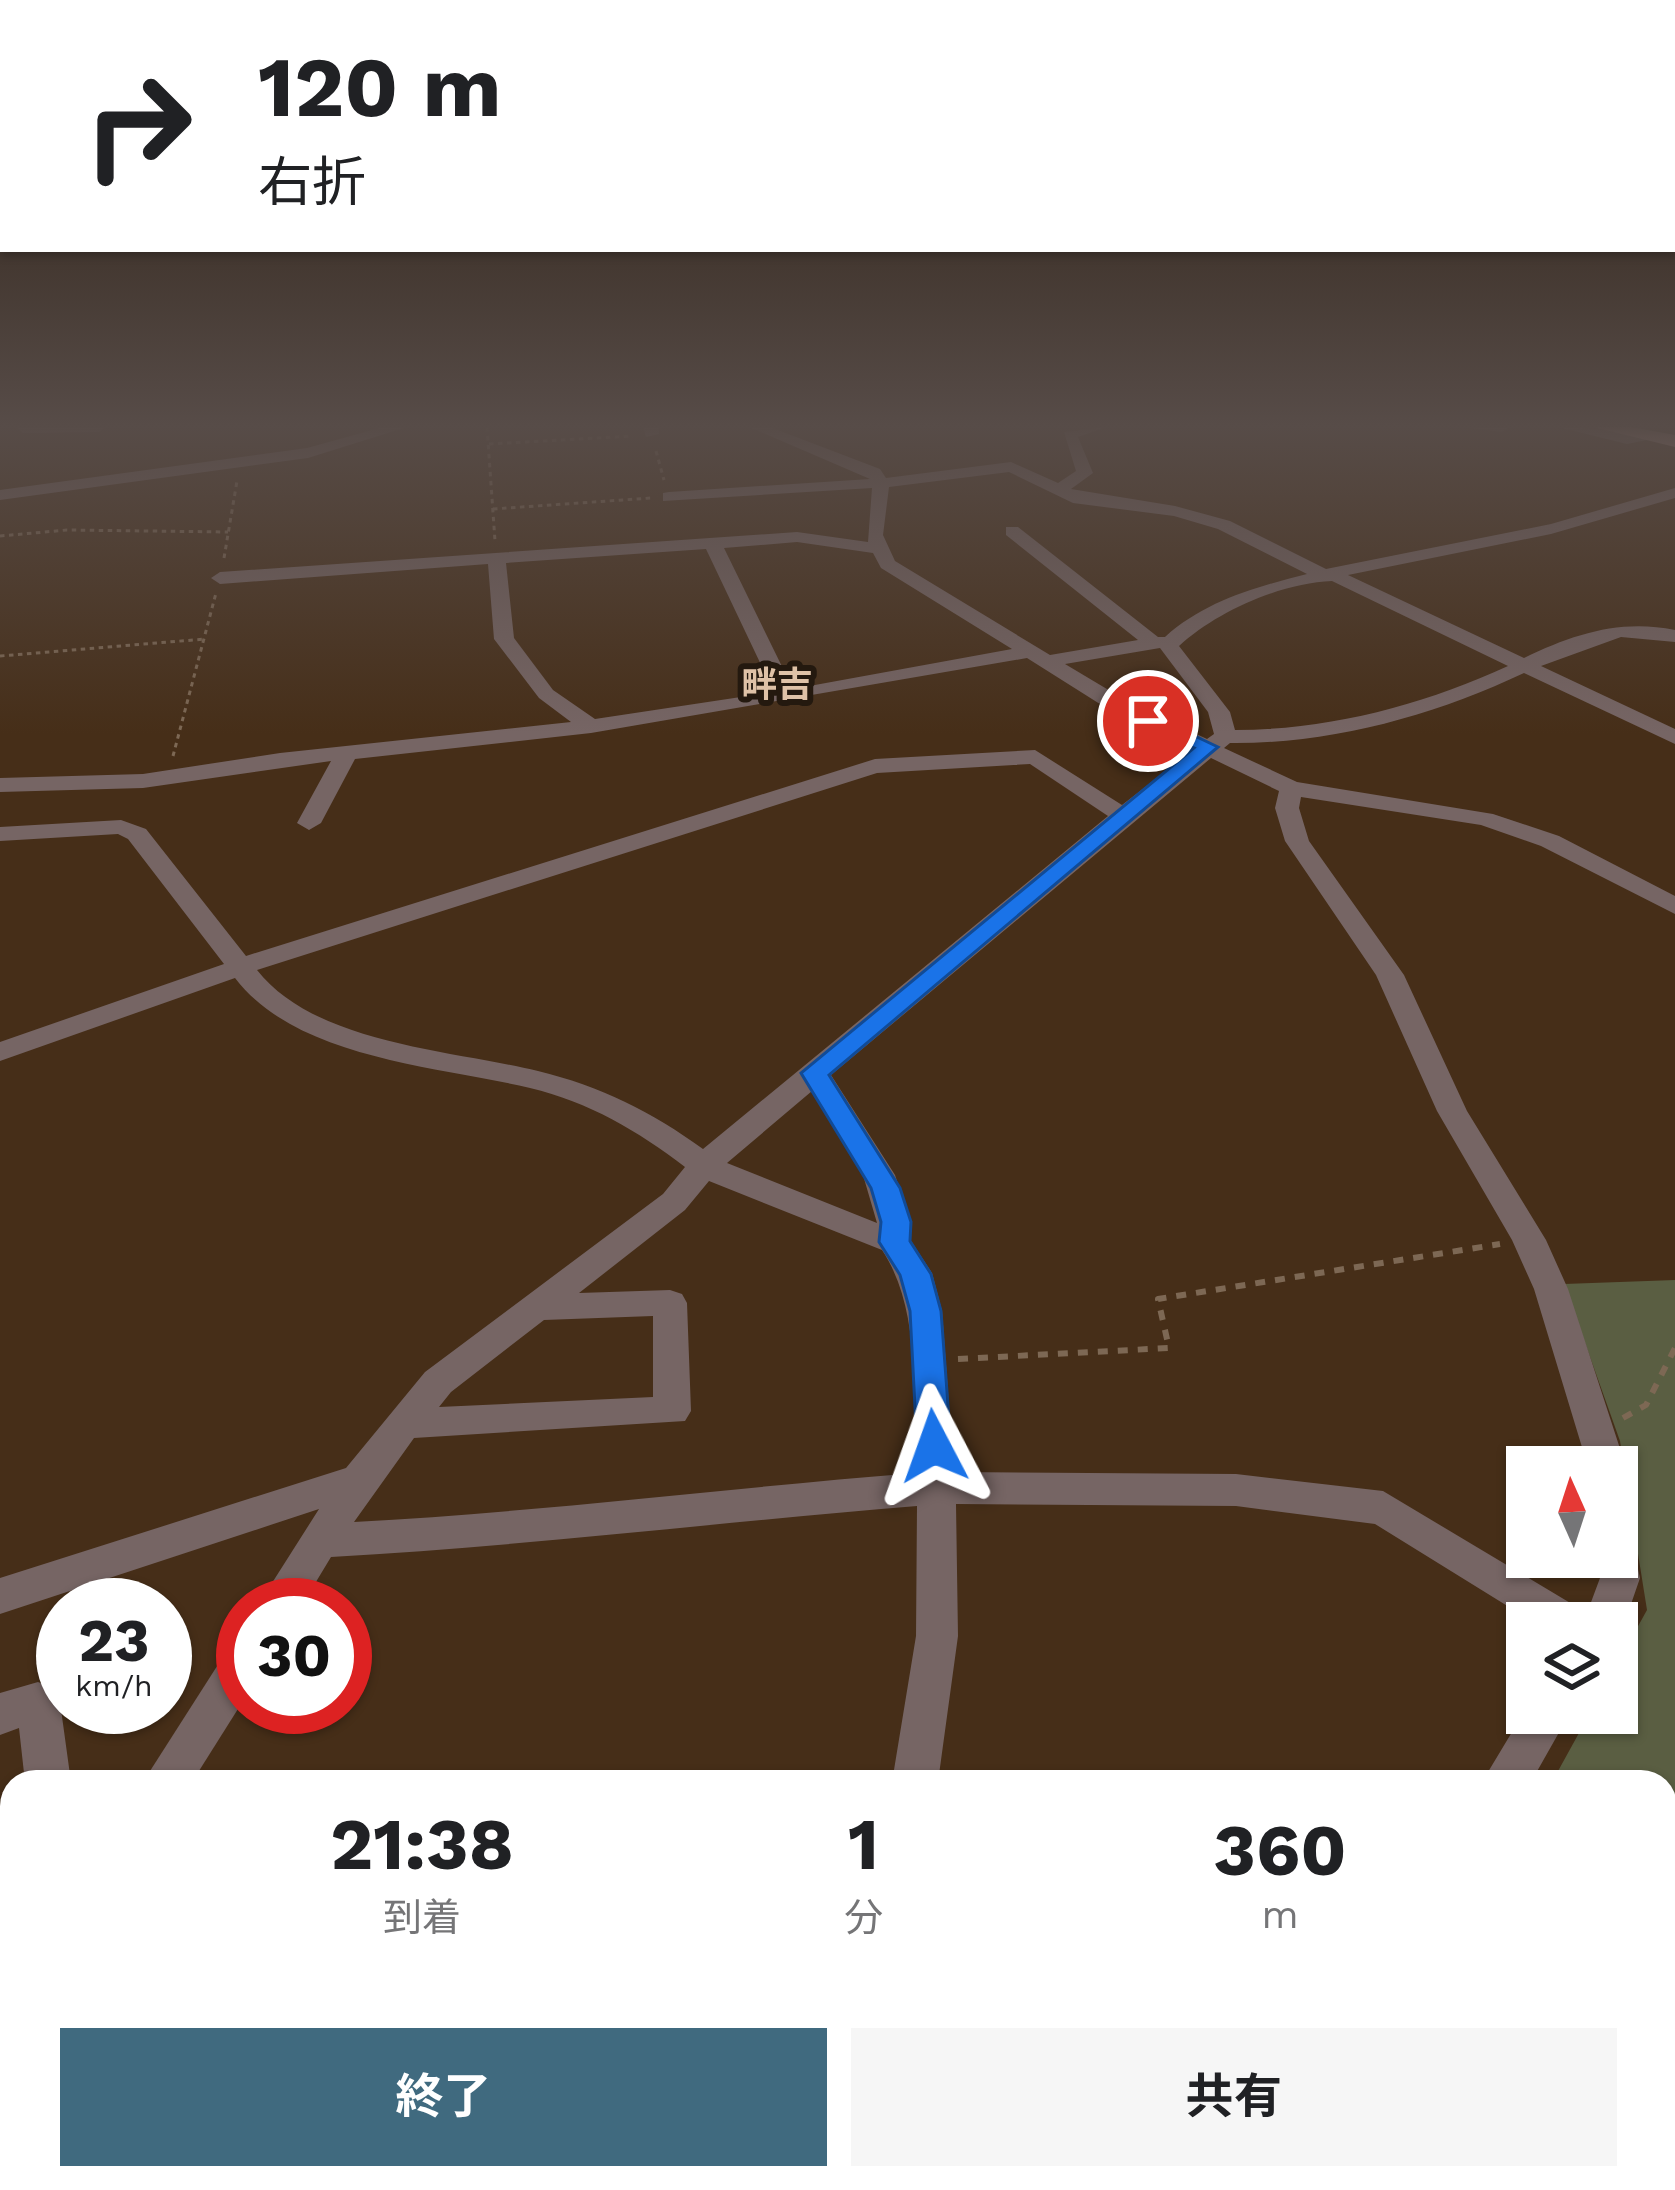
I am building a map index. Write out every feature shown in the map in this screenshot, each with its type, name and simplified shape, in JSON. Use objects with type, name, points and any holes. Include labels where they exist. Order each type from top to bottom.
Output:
[{"type":"street","points":[[876,548],[877,529]]},
{"type":"street","points":[[1232,529],[1675,737]]},
{"type":"street","points":[[0,785],[167,778],[347,752],[591,726],[1160,642],[1243,598],[1551,529]]},
{"type":"street","points":[[295,1578],[359,1480],[438,1382],[674,1202],[704,1165],[1216,742],[1223,722],[1160,642],[1012,531]]},
{"type":"street","points":[[220,578],[797,537],[876,548],[908,580],[1119,706],[1216,742],[1291,788],[1485,819],[1550,841],[1675,906]]},
{"type":"street","points":[[712,542],[745,606],[758,653],[787,697]]},
{"type":"street","points":[[496,558],[504,639],[546,694],[591,726]]},
{"type":"street","points":[[1216,742],[1350,726],[1474,688],[1619,630],[1675,636]]},
{"type":"street","points":[[309,823],[347,752]]},
{"type":"street","points":[[0,1052],[237,968],[874,766],[1035,757],[1123,816]]},
{"type":"street","points":[[1291,788],[1288,808],[1297,841],[1390,975],[1452,1111],[1529,1240],[1551,1289],[1601,1446]]},
{"type":"street","points":[[0,834],[121,827],[137,834],[265,999],[354,1041],[466,1069],[533,1079],[592,1097],[650,1125],[704,1165],[757,1191],[894,1242],[915,1274],[926,1311],[936,1488],[937,1636],[917,1770]]},
{"type":"street","points":[[815,1073],[886,1188],[896,1222],[894,1242]]},
{"type":"street","points":[[401,1424],[672,1411],[670,1303],[541,1307]]},
{"type":"street","points":[[0,1596],[359,1480]]},
{"type":"street","points":[[318,1541],[501,1531],[712,1506],[936,1488],[1236,1490],[1383,1508],[1537,1602]]},
{"type":"street","points":[[0,1714],[38,1702],[46,1770]]},
{"type":"street","points":[[174,1770],[216,1705]]},
{"type":"street","points":[[1512,1770],[1535,1734]]},
{"type":"path","points":[[494,529],[496,558]]},
{"type":"path","points":[[0,536],[67,530],[231,532],[167,778]]},
{"type":"path","points":[[0,656],[205,639]]},
{"type":"path","points":[[928,1360],[1169,1348],[1159,1299],[1529,1240]]},
{"type":"path","points":[[1594,1424],[1619,1420],[1646,1405],[1675,1348]]},
{"type":"green space","points":[[1675,1280],[1675,1770],[1559,1770],[1578,1734],[1638,1734],[1638,1626],[1647,1610],[1638,1554],[1638,1446],[1621,1446],[1564,1284]]},
{"type":"district","name":"畔吉","points":[[777,684]]},
{"type":"route","points":[[934,1446],[926,1311],[915,1274],[894,1242],[896,1222],[886,1188],[815,1073],[1208,747],[1148,721]]}]
